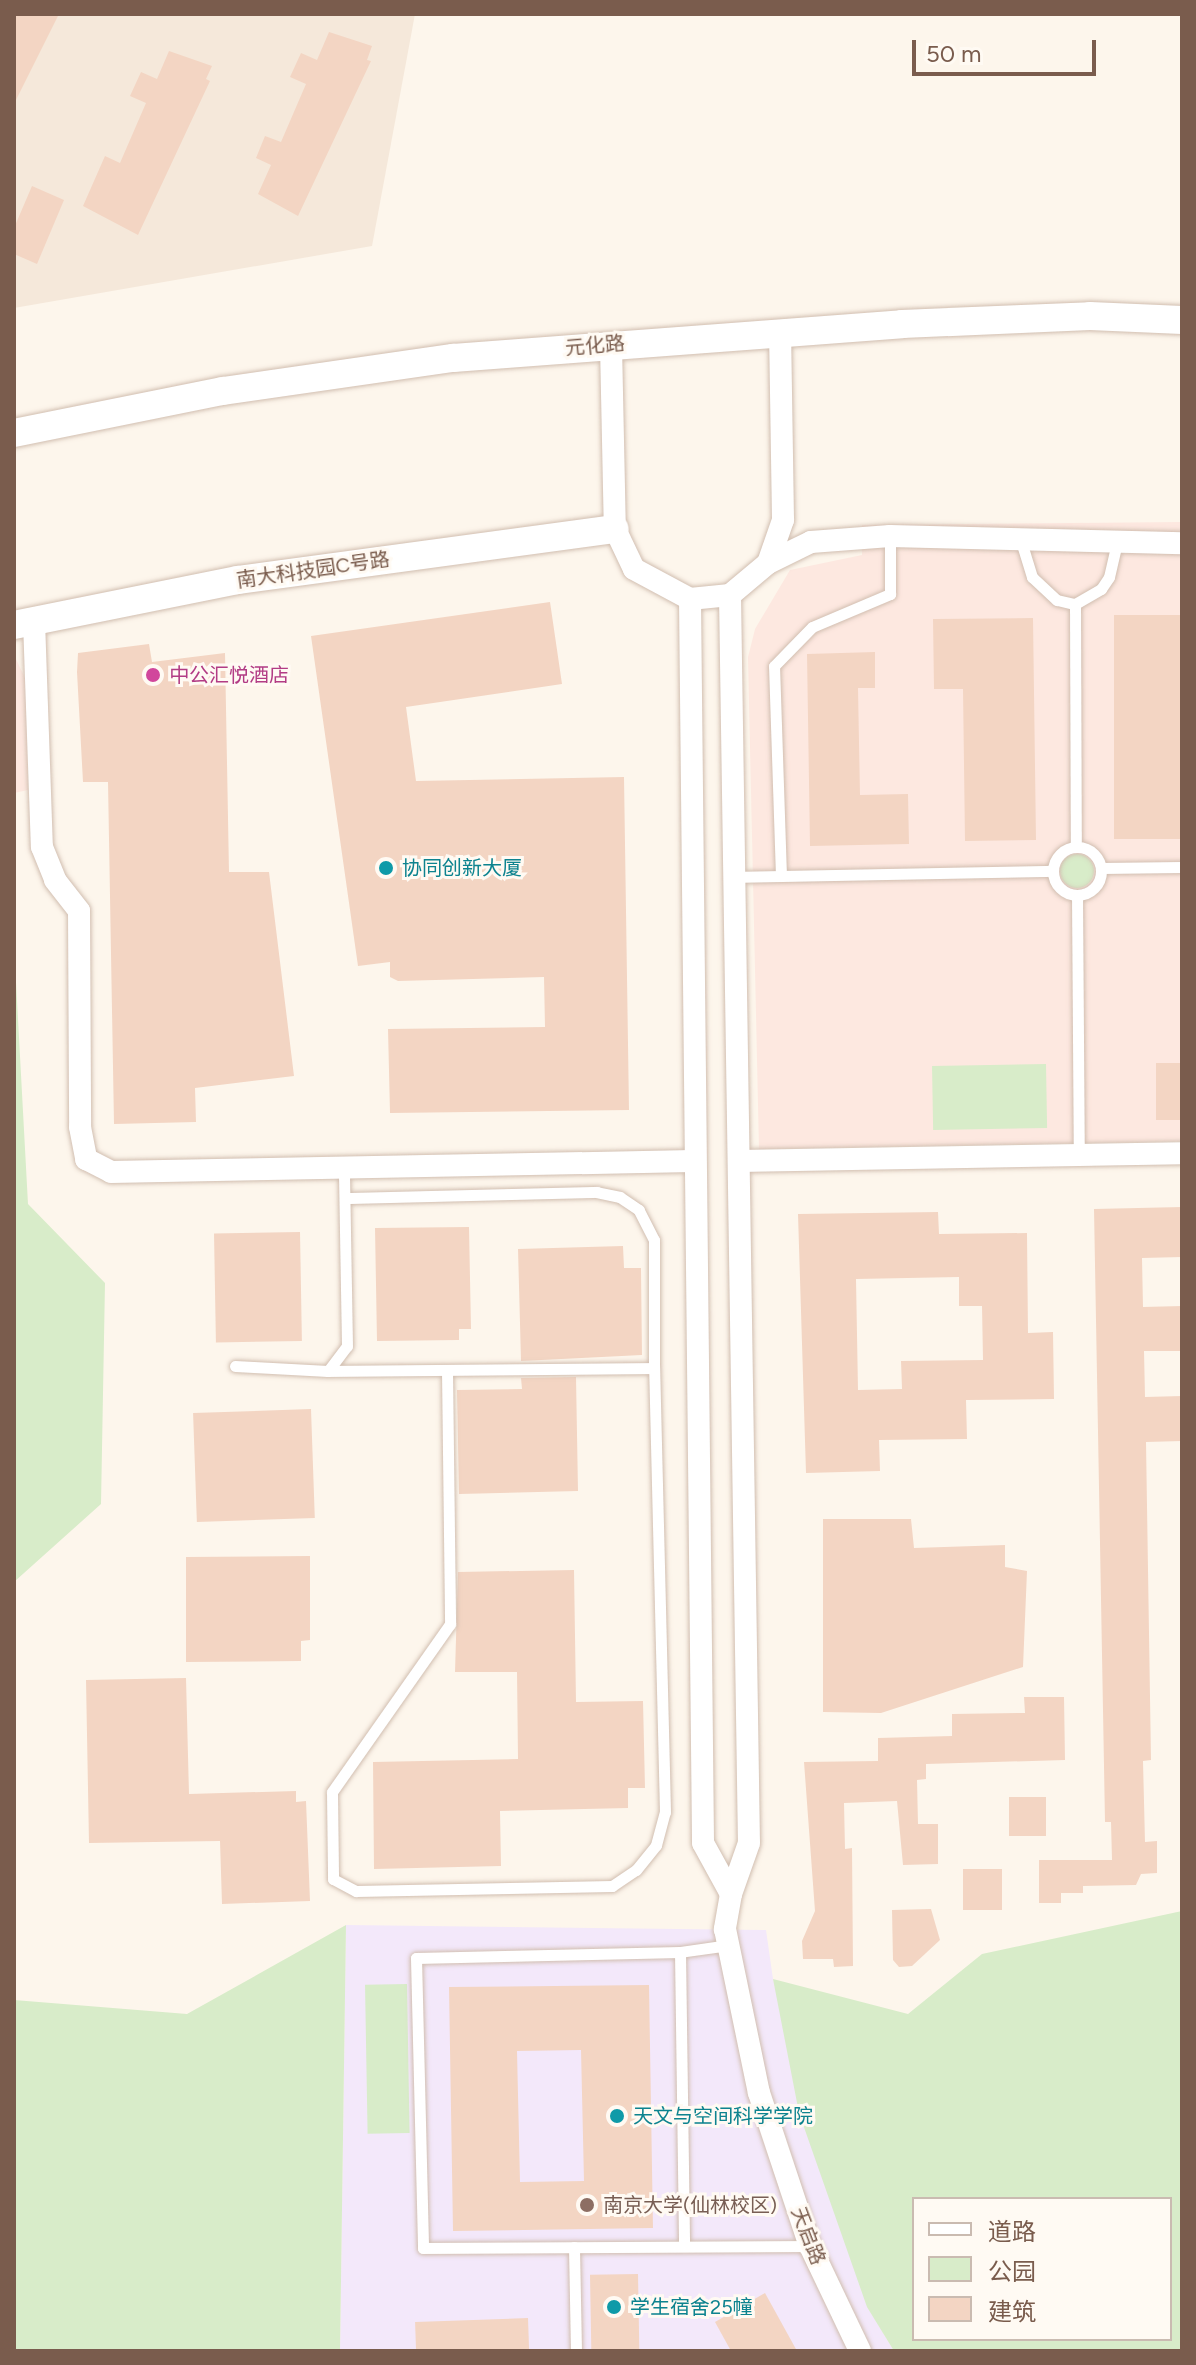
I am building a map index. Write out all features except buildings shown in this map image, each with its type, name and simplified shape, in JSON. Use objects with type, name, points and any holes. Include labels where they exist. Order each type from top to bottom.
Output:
[{"type":"street","name":"元化路","points":[[14,433],[269,384],[453,358],[780,331],[1090,316],[1182,320]]},
{"type":"street","points":[[768,563],[783,520],[780,331]]},
{"type":"street","points":[[611,345],[615,529],[634,569],[690,599],[730,595],[768,563],[811,542],[890,536],[1118,538],[1182,543]]},
{"type":"street","name":"南大科技园C号路","points":[[24,623],[238,580],[615,529]]},
{"type":"street","points":[[727,1937],[731,1894],[749,1843],[730,595]]},
{"type":"street","points":[[690,599],[693,1161],[703,1843],[731,1894]]},
{"type":"street","points":[[24,623],[42,847],[55,880],[79,911],[80,1127],[86,1159],[111,1172],[693,1161]]},
{"type":"street","points":[[739,1161],[1182,1153]]},
{"type":"street","name":"天启路","points":[[727,1937],[759,2093],[810,2246],[860,2351]]},
{"type":"lane","points":[[781,876],[774,666],[812,627],[890,594],[890,536]]},
{"type":"lane","points":[[1020,538],[1032,577],[1057,600],[1075,604],[1094,594],[1109,577],[1118,538]]},
{"type":"lane","points":[[1075,604],[1076,846]]},
{"type":"lane","points":[[1076,846],[1090,850],[1101,868],[1092,890],[1077,895],[1063,891],[1052,871],[1057,856],[1076,846]]},
{"type":"lane","points":[[1101,868],[1182,867]]},
{"type":"lane","points":[[735,877],[1052,871]]},
{"type":"lane","points":[[1077,895],[1079,1153]]},
{"type":"lane","points":[[328,1371],[347,1346],[344,1168]]},
{"type":"lane","points":[[345,1198],[597,1192],[630,1203],[646,1219],[654,1240],[654,1368],[665,1812],[656,1845],[636,1870],[612,1886],[356,1891],[333,1879],[332,1792],[450,1624],[447,1370]]},
{"type":"lane","points":[[235,1366],[328,1371],[654,1368]]},
{"type":"lane","points":[[727,1937],[680,1952],[416,1958],[423,2248],[810,2246]]},
{"type":"lane","points":[[680,1952],[684,2246]]},
{"type":"lane","points":[[574,2247],[576,2351]]},
{"type":"shaded area","points":[[14,14],[415,14],[372,246],[14,308]]},
{"type":"shaded area","points":[[1182,522],[1182,1141],[759,1149],[748,657],[755,629],[790,570],[862,555],[862,525]]},
{"type":"shaded area","points":[[14,655],[26,680],[28,790],[14,793]]},
{"type":"shaded area","name":"南京大学(仙林校区)","points":[[346,1925],[766,1930],[773,1979],[867,2306],[894,2351],[340,2351]]},
{"type":"green space","points":[[1077,854],[1089,859],[1094,871],[1089,883],[1077,888],[1065,883],[1060,871],[1065,859]]},
{"type":"green space","points":[[14,945],[28,1204],[105,1283],[101,1504],[14,1582]]},
{"type":"green space","points":[[1046,1064],[1047,1128],[933,1130],[932,1066]]},
{"type":"green space","points":[[1182,1911],[1182,2351],[894,2351],[867,2307],[799,2113],[773,1979],[908,2014],[982,1954]]},
{"type":"green space","points":[[346,1925],[340,2351],[14,2351],[14,2000],[187,2014]]},
{"type":"green space","points":[[407,1984],[410,2133],[368,2134],[365,1985]]},
{"type":"place","name":"中公汇悦酒店","points":[[153,675]]},
{"type":"place","name":"协同创新大厦","points":[[386,868]]},
{"type":"place","name":"天文与空间科学学院","points":[[617,2116]]},
{"type":"place","name":"南京大学(仙林校区)","points":[[587,2205]]},
{"type":"place","name":"学生宿舍25幢","points":[[614,2307]]}]
